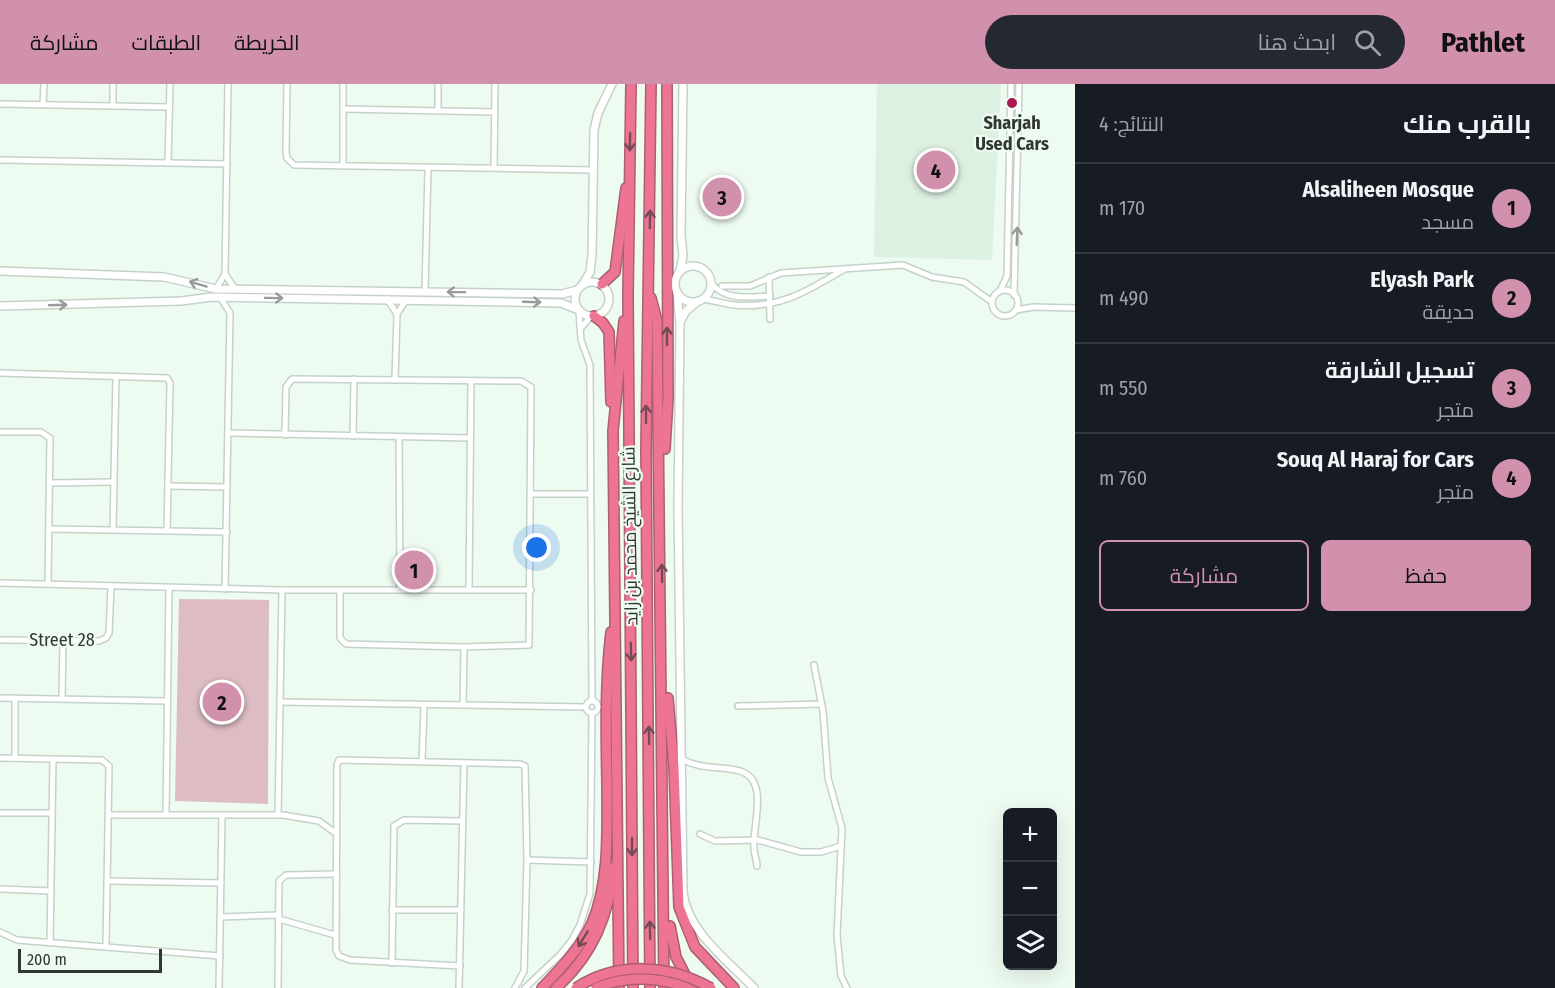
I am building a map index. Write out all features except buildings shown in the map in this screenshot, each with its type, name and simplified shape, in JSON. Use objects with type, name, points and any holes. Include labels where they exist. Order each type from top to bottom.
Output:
[{"type":"highway","name":"شارع الشيخ محمد بن زايد","points":[[631,84],[628,295],[633,988]]},
{"type":"highway","name":"شارع الشيخ محمد بن زايد","points":[[650,988],[646,362],[650,296],[651,84]]},
{"type":"highway","points":[[660,478],[668,399],[667,84]]},
{"type":"highway","points":[[601,284],[615,272],[622,205],[629,177]]},
{"type":"highway","points":[[613,431],[620,347],[628,295]]},
{"type":"highway","points":[[650,296],[657,321],[663,658],[664,988]]},
{"type":"highway","points":[[592,316],[607,327],[610,338],[619,988]]},
{"type":"highway","points":[[542,988],[562,968],[584,939],[598,907],[602,890],[606,828],[606,702],[615,612]]},
{"type":"highway","points":[[663,658],[674,768],[679,907],[694,947],[734,988]]},
{"type":"highway","points":[[559,985],[588,951],[606,914],[618,829]]},
{"type":"highway","points":[[665,865],[673,947],[692,988]]},
{"type":"highway","points":[[576,988],[605,974],[639,968],[674,973],[711,988]]},
{"type":"highway","points":[[596,988],[624,980],[648,979],[687,988]]},
{"type":"main road","points":[[0,271],[164,277],[216,289],[562,294],[577,290],[590,274],[592,258],[595,121],[612,84]]},
{"type":"main road","points":[[683,84],[683,249],[680,271],[675,281],[680,324],[678,507],[683,892],[686,910],[695,926],[754,988]]},
{"type":"main road","points":[[680,324],[686,311],[700,300],[712,284],[708,272],[696,265],[683,249]]},
{"type":"main road","points":[[0,306],[220,297],[387,299],[561,303],[592,316],[603,312],[609,303],[609,293],[594,273],[592,258]]},
{"type":"main road","points":[[680,271],[696,265]]},
{"type":"main road","points":[[583,284],[601,284]]},
{"type":"main road","points":[[577,290],[575,302],[579,310]]},
{"type":"main road","points":[[483,301],[499,297],[500,292]]},
{"type":"main road","points":[[677,292],[685,300],[700,300]]},
{"type":"street","points":[[43,105],[44,84]]},
{"type":"street","points":[[113,84],[113,106]]},
{"type":"street","points":[[168,163],[170,84]]},
{"type":"street","points":[[216,289],[225,274],[228,84]]},
{"type":"street","points":[[286,84],[287,159],[297,165],[593,170]]},
{"type":"street","points":[[343,84],[343,166]]},
{"type":"street","points":[[438,84],[438,111]]},
{"type":"street","points":[[494,168],[495,84]]},
{"type":"street","points":[[992,302],[1007,276],[1011,84]]},
{"type":"street","points":[[1016,310],[1018,302],[1014,295],[1019,84]]},
{"type":"street","points":[[0,104],[169,107]]},
{"type":"street","points":[[343,109],[495,112]]},
{"type":"street","points":[[0,160],[226,164]]},
{"type":"street","points":[[426,291],[428,168]]},
{"type":"street","points":[[722,286],[750,286],[781,273],[908,266],[932,277],[969,284],[992,302],[994,310],[1001,316],[1033,307],[1075,308]]},
{"type":"street","points":[[700,300],[748,305],[796,298],[844,269]]},
{"type":"street","points":[[225,274],[235,289]]},
{"type":"street","points":[[769,277],[770,319]]},
{"type":"street","points":[[712,284],[726,295],[770,300]]},
{"type":"street","points":[[1000,291],[1014,295]]},
{"type":"street","points":[[220,297],[230,313]]},
{"type":"street","points":[[225,589],[230,313],[233,304],[240,298]]},
{"type":"street","points":[[387,299],[397,314]]},
{"type":"street","points":[[395,379],[397,314],[407,300]]},
{"type":"street","points":[[525,988],[560,955],[580,925],[590,894],[592,713],[598,707],[592,701],[590,365],[580,340],[579,310]]},
{"type":"street","points":[[580,329],[592,316]]},
{"type":"street","points":[[0,373],[161,376],[169,381],[167,531]]},
{"type":"street","points":[[113,530],[116,376]]},
{"type":"street","points":[[285,435],[286,387],[289,381],[354,379],[521,381],[531,387],[529,645],[464,647],[346,644],[340,638],[340,591]]},
{"type":"street","points":[[353,436],[354,379]]},
{"type":"street","points":[[469,589],[471,381]]},
{"type":"street","points":[[0,432],[42,432],[48,435],[51,442],[48,584]]},
{"type":"street","points":[[228,434],[470,438]]},
{"type":"street","points":[[399,437],[400,589]]},
{"type":"street","points":[[50,483],[113,482]]},
{"type":"street","points":[[168,486],[227,488]]},
{"type":"street","points":[[531,494],[589,494]]},
{"type":"street","points":[[49,529],[227,532]]},
{"type":"street","points":[[0,583],[340,591],[531,590]]},
{"type":"street","name":"Street 28","points":[[0,640],[99,641],[108,636],[111,586]]},
{"type":"street","points":[[166,814],[169,588]]},
{"type":"street","points":[[278,815],[282,590]]},
{"type":"street","points":[[62,699],[63,641]]},
{"type":"street","points":[[464,647],[464,705]]},
{"type":"street","points":[[814,665],[822,704],[828,778],[841,818],[842,846],[837,935],[841,975],[847,988]]},
{"type":"street","points":[[0,698],[167,701]]},
{"type":"street","points":[[15,698],[15,758]]},
{"type":"street","points":[[585,707],[592,701]]},
{"type":"street","points":[[280,702],[585,707],[592,713]]},
{"type":"street","points":[[738,706],[822,704]]},
{"type":"street","points":[[422,761],[424,705]]},
{"type":"street","points":[[0,758],[98,759],[106,762],[110,770],[106,947]]},
{"type":"street","points":[[681,759],[706,768],[741,771],[750,777],[757,793],[754,839],[756,866]]},
{"type":"street","points":[[50,943],[53,760]]},
{"type":"street","points":[[460,966],[344,959],[336,951],[334,833],[339,760],[520,764],[525,766],[527,860],[524,971],[515,988]]},
{"type":"street","points":[[459,988],[464,763]]},
{"type":"street","points":[[0,813],[52,813]]},
{"type":"street","points":[[109,815],[278,815],[319,821],[334,833]]},
{"type":"street","points":[[219,988],[222,815]]},
{"type":"street","points":[[392,963],[393,830],[396,822],[404,820],[462,821]]},
{"type":"street","points":[[700,834],[715,841],[754,839],[801,852],[821,852],[842,846]]},
{"type":"street","points":[[527,860],[591,862]]},
{"type":"street","points":[[278,988],[279,885],[282,878],[335,874]]},
{"type":"street","points":[[108,881],[221,883]]},
{"type":"street","points":[[0,889],[51,891]]},
{"type":"street","points":[[392,910],[461,910]]},
{"type":"street","points":[[221,917],[279,917],[335,935]]},
{"type":"street","points":[[0,932],[11,939],[220,956]]},
{"type":"shaded area","points":[[877,84],[1001,84],[992,260],[874,257]]},
{"type":"shaded area","points":[[179,599],[269,600],[268,804],[175,801]]},
{"type":"place","name":"Sharjah Used Cars","points":[[1012,103]]},
{"type":"place","name":"Souq Al Haraj for Cars","points":[[936,170]]},
{"type":"place","name":"تسجيل الشارقة","points":[[722,197]]},
{"type":"place","name":"Alsaliheen Mosque","points":[[414,570]]},
{"type":"place","name":"Elyash Park","points":[[222,702]]}]
